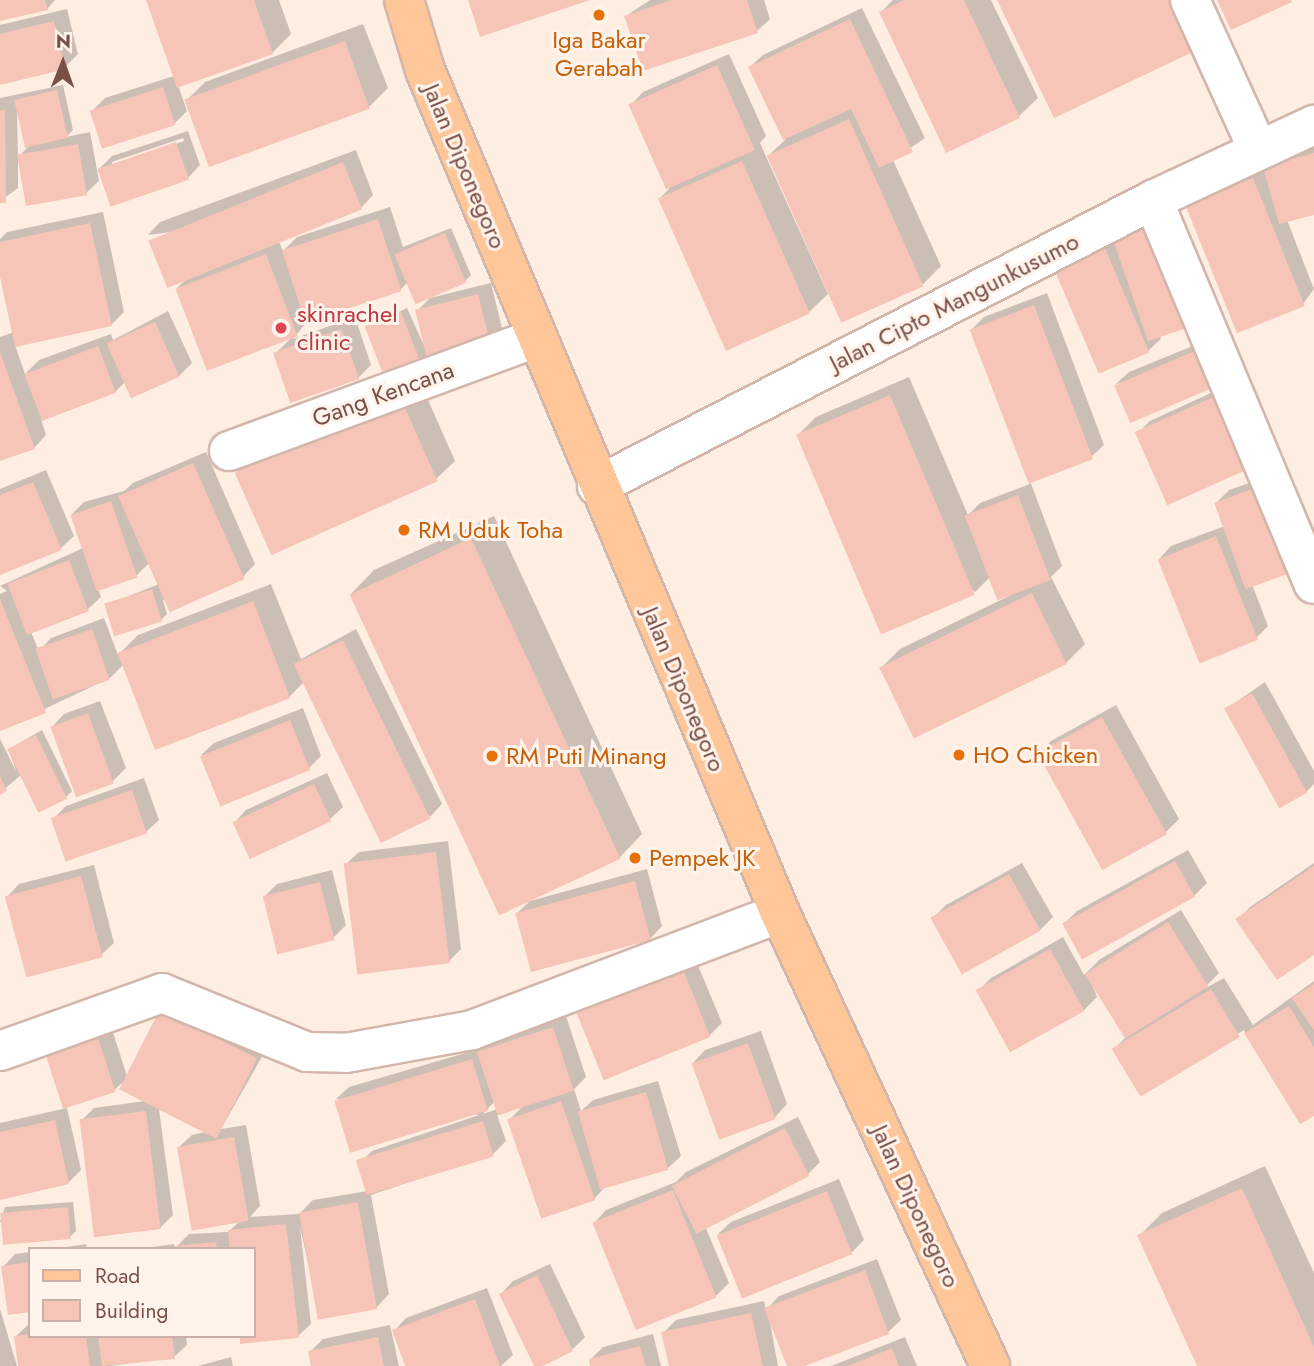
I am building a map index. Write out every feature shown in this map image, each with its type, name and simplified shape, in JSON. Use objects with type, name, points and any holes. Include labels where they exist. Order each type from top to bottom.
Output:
[{"type":"main road","name":"Jalan Diponegoro","points":[[404,0],[425,70],[597,486],[780,913],[990,1366]]},
{"type":"street","points":[[1190,0],[1258,149]]},
{"type":"street","name":"Jalan Cipto Mangunkusumo","points":[[597,486],[1153,200],[1314,125]]},
{"type":"street","points":[[1153,200],[1314,584]]},
{"type":"street","name":"Gang Kencana","points":[[229,451],[536,338]]},
{"type":"street","points":[[0,1052],[162,993],[307,1052],[346,1053],[472,1030],[780,913]]},
{"type":"building","points":[[0,0],[45,0],[48,10],[0,21]]},
{"type":"building","points":[[146,0],[254,0],[273,54],[177,88]]},
{"type":"building","points":[[468,0],[590,0],[480,37]]},
{"type":"building","points":[[671,0],[747,0],[758,33],[643,71],[624,16]]},
{"type":"building","points":[[904,0],[964,0],[1020,118],[946,153],[879,12]]},
{"type":"building","points":[[997,0],[1176,0],[1199,49],[1054,118]]},
{"type":"building","points":[[1217,0],[1291,0],[1292,2],[1231,30]]},
{"type":"building","points":[[850,19],[913,152],[879,168],[851,109],[783,140],[748,67]]},
{"type":"building","points":[[54,21],[66,69],[0,85],[0,34]]},
{"type":"building","points":[[345,41],[370,109],[209,167],[184,99]]},
{"type":"building","points":[[717,65],[755,150],[666,189],[628,104]]},
{"type":"building","points":[[163,87],[175,125],[102,149],[90,111]]},
{"type":"building","points":[[57,90],[68,138],[25,148],[14,100]]},
{"type":"building","points":[[0,110],[5,110],[6,203],[0,203]]},
{"type":"building","points":[[849,119],[923,286],[841,323],[767,156]]},
{"type":"building","points":[[176,142],[189,180],[111,207],[98,169]]},
{"type":"building","points":[[78,144],[87,195],[26,206],[17,155]]},
{"type":"building","points":[[1314,153],[1314,215],[1279,224],[1263,167]]},
{"type":"building","points":[[742,161],[810,314],[726,351],[658,198]]},
{"type":"building","points":[[343,162],[362,209],[167,288],[148,241]]},
{"type":"building","points":[[1253,178],[1305,306],[1237,333],[1185,205]]},
{"type":"building","points":[[378,219],[401,291],[305,322],[282,250]]},
{"type":"building","points":[[1156,220],[1192,326],[1148,341],[1112,235]]},
{"type":"building","points":[[90,223],[112,326],[15,347],[0,277],[0,242]]},
{"type":"building","points":[[445,233],[466,283],[415,304],[394,254]]},
{"type":"building","points":[[1102,241],[1149,352],[1099,374],[1051,262]]},
{"type":"building","points":[[266,254],[298,336],[207,371],[175,289]]},
{"type":"building","points":[[478,294],[491,347],[428,363],[415,310]]},
{"type":"building","points":[[1034,305],[1093,459],[1029,484],[970,330]]},
{"type":"building","points":[[401,312],[421,363],[384,377],[365,326]]},
{"type":"building","points":[[155,322],[179,377],[131,398],[107,344]]},
{"type":"building","points":[[342,329],[359,379],[290,403],[273,353]]},
{"type":"building","points":[[1209,345],[1225,383],[1130,423],[1114,385]]},
{"type":"building","points":[[98,346],[116,393],[42,421],[24,374]]},
{"type":"building","points":[[0,352],[35,449],[0,461]]},
{"type":"building","points":[[1227,391],[1260,464],[1167,505],[1135,432]]},
{"type":"building","points":[[890,395],[975,595],[881,635],[796,435]]},
{"type":"building","points":[[401,399],[438,481],[271,555],[235,473]]},
{"type":"building","points":[[193,463],[245,579],[170,612],[118,496]]},
{"type":"building","points":[[33,482],[62,550],[0,575],[0,495]]},
{"type":"building","points":[[1263,485],[1294,571],[1246,589],[1214,503]]},
{"type":"building","points":[[1018,495],[1051,580],[997,600],[965,515]]},
{"type":"building","points":[[111,501],[137,578],[97,592],[70,515]]},
{"type":"building","points":[[1216,536],[1258,640],[1200,663],[1158,560]]},
{"type":"building","points":[[471,538],[621,859],[499,915],[350,595]]},
{"type":"building","points":[[69,560],[89,611],[27,635],[7,584]]},
{"type":"building","points":[[152,589],[162,622],[114,636],[104,604]]},
{"type":"building","points":[[1032,593],[1067,664],[914,739],[879,668]]},
{"type":"building","points":[[0,599],[46,713],[0,731]]},
{"type":"building","points":[[253,601],[290,698],[155,750],[118,653]]},
{"type":"building","points":[[92,629],[110,680],[53,700],[35,649]]},
{"type":"building","points":[[343,640],[430,819],[381,843],[294,664]]},
{"type":"building","points":[[1252,693],[1307,793],[1279,808],[1224,709]]},
{"type":"building","points":[[88,713],[114,783],[76,797],[50,727]]},
{"type":"building","points":[[1102,717],[1167,834],[1102,870],[1037,753]]},
{"type":"building","points":[[290,720],[310,770],[220,806],[200,756]]},
{"type":"building","points":[[36,735],[67,799],[38,813],[7,749]]},
{"type":"building","points":[[0,776],[7,791],[0,795]]},
{"type":"building","points":[[314,784],[331,821],[250,859],[232,822]]},
{"type":"building","points":[[132,790],[147,833],[66,861],[51,818]]},
{"type":"building","points":[[436,852],[450,963],[357,974],[344,863]]},
{"type":"building","points":[[1175,861],[1195,897],[1082,959],[1062,924]]},
{"type":"building","points":[[1314,866],[1314,955],[1277,980],[1235,919]]},
{"type":"building","points":[[1009,874],[1041,931],[962,974],[930,918]]},
{"type":"building","points":[[81,876],[103,957],[26,978],[5,896]]},
{"type":"building","points":[[635,881],[651,940],[531,972],[515,913]]},
{"type":"building","points":[[320,882],[335,940],[277,954],[263,896]]},
{"type":"building","points":[[1168,922],[1208,986],[1125,1038],[1085,974]]},
{"type":"building","points":[[1050,949],[1084,1011],[1010,1052],[976,990]]},
{"type":"building","points":[[680,962],[710,1037],[604,1080],[573,1005]]},
{"type":"building","points":[[1314,984],[1314,1030],[1292,998]]},
{"type":"building","points":[[1211,989],[1240,1037],[1140,1097],[1112,1049]]},
{"type":"building","points":[[1289,1006],[1314,1047],[1314,1116],[1300,1124],[1244,1033]]},
{"type":"building","points":[[160,1009],[257,1058],[216,1139],[119,1089]]},
{"type":"building","points":[[553,1027],[574,1091],[498,1115],[477,1052]]},
{"type":"building","points":[[97,1035],[116,1092],[63,1109],[45,1052]]},
{"type":"building","points":[[748,1043],[776,1119],[719,1140],[692,1064]]},
{"type":"building","points":[[472,1059],[488,1111],[350,1153],[334,1101]]},
{"type":"building","points":[[646,1092],[668,1170],[600,1189],[578,1112]]},
{"type":"building","points":[[561,1101],[595,1200],[541,1219],[507,1120]]},
{"type":"building","points":[[146,1111],[161,1229],[94,1237],[79,1119]]},
{"type":"building","points":[[55,1120],[69,1184],[0,1200],[0,1132]]},
{"type":"building","points":[[483,1121],[494,1156],[367,1195],[356,1160]]},
{"type":"building","points":[[785,1128],[810,1176],[696,1234],[672,1186]]},
{"type":"building","points":[[234,1137],[249,1221],[192,1231],[177,1147]]},
{"type":"building","points":[[1242,1188],[1314,1347],[1314,1366],[1197,1366],[1137,1235]]},
{"type":"building","points":[[673,1190],[716,1298],[636,1330],[592,1223]]},
{"type":"building","points":[[827,1191],[852,1254],[742,1299],[717,1236]]},
{"type":"building","points":[[358,1202],[377,1309],[318,1320],[299,1212]]},
{"type":"building","points":[[68,1207],[71,1239],[3,1245],[0,1213]]},
{"type":"building","points":[[286,1224],[299,1338],[240,1344],[240,1338],[256,1338],[256,1247],[230,1247],[228,1230]]},
{"type":"building","points":[[216,1242],[217,1247],[174,1247]]},
{"type":"building","points":[[28,1262],[28,1312],[8,1315],[1,1266]]},
{"type":"building","points":[[865,1270],[889,1334],[805,1366],[787,1366],[764,1308]]},
{"type":"building","points":[[537,1275],[573,1351],[543,1366],[534,1366],[499,1294]]},
{"type":"building","points":[[475,1299],[500,1366],[405,1366],[392,1330]]},
{"type":"building","points":[[751,1313],[763,1366],[669,1366],[661,1332]]},
{"type":"building","points":[[28,1334],[28,1338],[86,1338],[90,1366],[18,1366],[14,1336]]},
{"type":"building","points":[[378,1337],[384,1366],[311,1366],[308,1351]]},
{"type":"building","points":[[98,1338],[172,1338],[175,1359],[102,1366]]},
{"type":"building","points":[[640,1346],[646,1366],[590,1366],[589,1359]]},
{"type":"building","points":[[892,1348],[899,1366],[848,1366]]},
{"type":"place","name":"Iga Bakar Gerabah","points":[[599,15]]},
{"type":"place","name":"skinrachel clinic","points":[[281,328]]},
{"type":"place","name":"RM Uduk Toha","points":[[404,530]]},
{"type":"place","name":"HO Chicken","points":[[959,755]]},
{"type":"place","name":"RM Puti Minang","points":[[492,756]]},
{"type":"place","name":"Pempek JK","points":[[635,858]]}]
